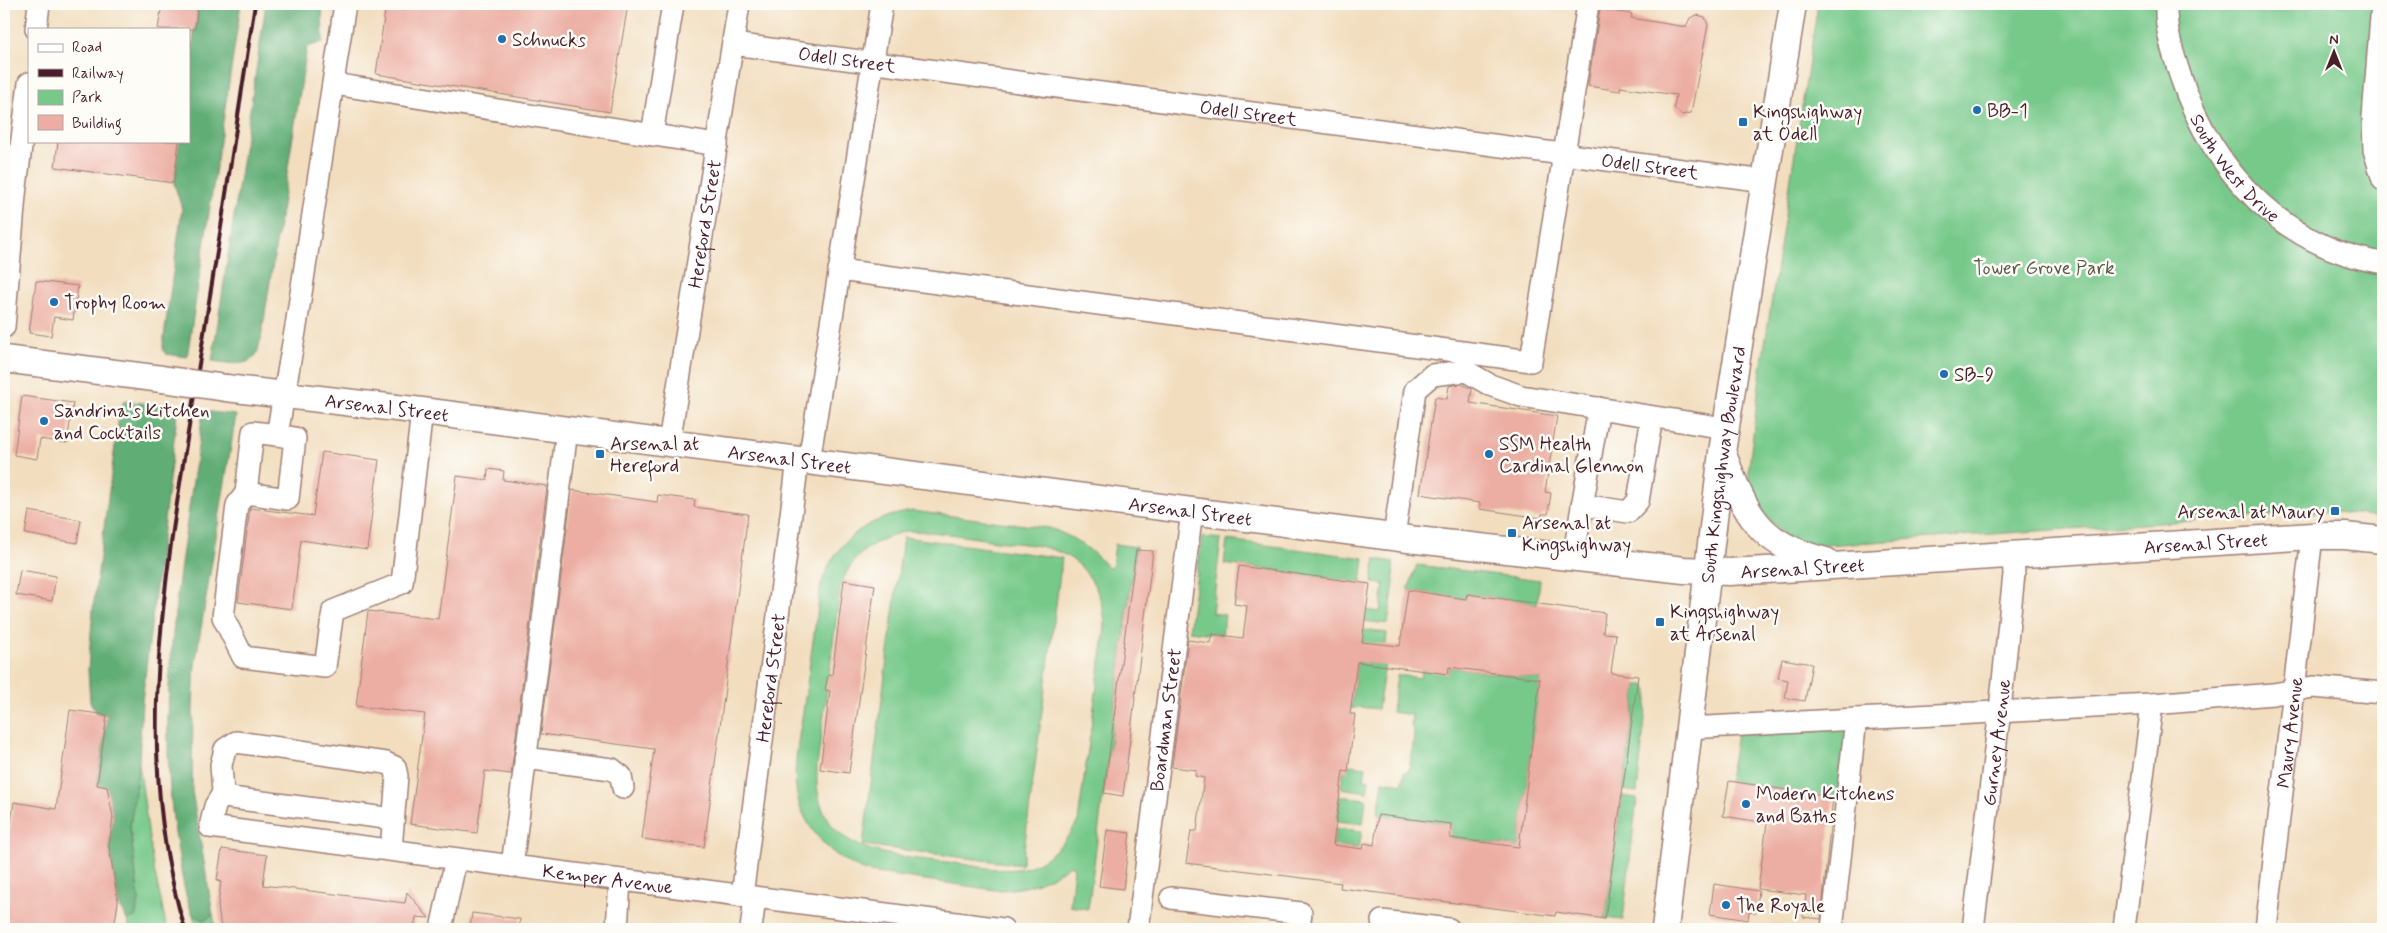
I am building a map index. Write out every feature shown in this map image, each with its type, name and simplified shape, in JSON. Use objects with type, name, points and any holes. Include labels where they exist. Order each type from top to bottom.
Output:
[{"type":"main road","name":"South Kingshighway Boulevard","points":[[1664,929],[1706,571],[1724,440],[1793,4]]},
{"type":"main road","name":"Arsenal Street","points":[[4,359],[1192,511],[1662,569],[1706,571],[1844,565],[2014,556],[2312,536],[2345,536],[2383,540]]},
{"type":"main road","points":[[1724,440],[1742,503],[1763,531],[1793,551],[1844,565]]},
{"type":"street","points":[[36,28],[39,4]]},
{"type":"street","points":[[277,435],[334,84],[345,4]]},
{"type":"street","points":[[652,135],[672,4]]},
{"type":"street","name":"Hereford Street","points":[[669,443],[739,4]]},
{"type":"street","name":"Hereford Street","points":[[751,929],[748,897],[804,460],[839,270],[882,4]]},
{"type":"street","points":[[839,270],[1531,361],[1588,4]]},
{"type":"street","name":"South West Drive","points":[[2166,4],[2173,56],[2187,95],[2207,139],[2255,200],[2313,241],[2341,252],[2383,263]]},
{"type":"street","points":[[2382,4],[2373,117],[2374,150],[2383,180]]},
{"type":"street","name":"Odell Street","points":[[733,44],[1765,181]]},
{"type":"street","points":[[334,84],[717,145]]},
{"type":"street","points":[[4,327],[11,161],[28,87]]},
{"type":"street","points":[[1394,536],[1415,390],[1432,375],[1466,371],[1490,385],[1521,396],[1652,417],[1724,440]]},
{"type":"street","points":[[1573,559],[1599,408]]},
{"type":"street","points":[[246,493],[288,499],[295,438],[253,432],[246,493],[237,505],[223,617],[243,657],[326,667],[333,611],[402,583],[422,411]]},
{"type":"street","points":[[1582,505],[1628,512],[1638,501],[1652,417]]},
{"type":"street","points":[[512,866],[567,430]]},
{"type":"street","name":"Boardman Street","points":[[1138,929],[1192,511]]},
{"type":"street","name":"Maury Avenue","points":[[2266,929],[2312,536]]},
{"type":"street","name":"Gurney Avenue","points":[[1973,929],[2000,710],[2014,574],[2014,556]]},
{"type":"street","points":[[1688,728],[2000,710],[2152,704],[2273,694],[2322,686],[2383,693]]},
{"type":"street","points":[[2124,929],[2152,704]]},
{"type":"street","points":[[1832,929],[1856,719]]},
{"type":"street","points":[[391,850],[397,776],[395,767],[386,764],[236,742],[225,749],[220,765],[222,793],[231,798],[393,819]]},
{"type":"street","points":[[525,758],[612,769],[621,776],[623,788]]},
{"type":"street","name":"Kemper Avenue","points":[[222,793],[215,806],[210,827],[748,897],[908,923],[1004,929]]},
{"type":"street","points":[[441,929],[456,859]]},
{"type":"street","points":[[617,929],[628,881]]},
{"type":"street","points":[[1171,898],[1301,913],[1299,929]]},
{"type":"street","points":[[1382,921],[1449,929]]},
{"type":"green space","points":[[241,4],[187,357],[166,354],[163,351],[163,344],[182,209],[174,183],[179,142],[190,142],[190,64],[198,5]]},
{"type":"green space","points":[[266,4],[322,4],[323,42],[307,47],[258,351],[248,362],[236,364],[223,363],[212,361]]},
{"type":"green space","name":"Tower Grove Park","points":[[1818,4],[2383,4],[2383,517],[2335,512],[2294,514],[1826,545],[1813,545],[1788,539],[1754,504],[1749,482],[1749,467],[1761,369]]},
{"type":"green space","points":[[124,401],[178,407],[142,701],[139,763],[130,827],[139,901],[135,917],[127,920],[118,902],[109,846],[113,817],[107,787],[97,785],[107,715],[97,713],[90,702],[88,669],[93,609],[120,409]]},
{"type":"green space","points":[[203,411],[236,415],[195,665],[192,791],[213,915],[204,920],[193,915],[183,880],[170,791],[168,737],[169,682],[174,628]]},
{"type":"green space","points":[[912,511],[1049,528],[1082,544],[1108,568],[1112,567],[1115,544],[1136,547],[1088,909],[1070,906],[1074,868],[1070,865],[1053,876],[1035,884],[1006,890],[870,872],[847,862],[826,846],[804,815],[796,791],[795,779],[798,741],[821,585],[827,569],[844,543],[867,526],[880,519]],"holes":[[[917,531],[1045,547],[1061,553],[1080,566],[1094,584],[1099,595],[1105,628],[1078,821],[1059,847],[1040,862],[1024,868],[994,869],[881,853],[859,845],[841,834],[827,818],[819,796],[817,767],[840,589],[844,577],[856,558],[874,544],[895,534]]]},
{"type":"green space","points":[[903,537],[1062,558],[1022,865],[863,845]]},
{"type":"green space","points":[[1202,537],[1221,539],[1212,613],[1225,615],[1222,635],[1189,631]]},
{"type":"green space","points":[[1227,540],[1364,558],[1361,583],[1224,564]]},
{"type":"green space","points":[[1375,559],[1393,562],[1394,583],[1388,624],[1364,621],[1366,610],[1380,612],[1384,584],[1372,583]]},
{"type":"green space","points":[[1417,565],[1540,580],[1537,604],[1467,594],[1466,599],[1408,590]]},
{"type":"green space","points":[[1358,629],[1387,633],[1385,653],[1356,649]]},
{"type":"green space","points":[[1357,662],[1385,665],[1378,709],[1359,707],[1351,709]]},
{"type":"green space","points":[[1449,667],[1540,679],[1519,847],[1450,838],[1451,824],[1378,815],[1383,781],[1402,784],[1404,772],[1408,772],[1414,740],[1414,728],[1411,727],[1412,715],[1392,712],[1397,675],[1420,678],[1422,670],[1448,673]]},
{"type":"green space","points":[[1637,685],[1645,685],[1648,691],[1637,792],[1623,790]]},
{"type":"green space","points":[[1850,727],[1842,799],[1729,781],[1737,734]]},
{"type":"green space","points":[[139,763],[152,860],[167,929],[130,929],[127,920],[135,917],[139,901],[130,827]]},
{"type":"green space","points":[[1349,765],[1366,767],[1364,779],[1369,780],[1367,792],[1341,788],[1343,771],[1348,771]]},
{"type":"green space","points":[[1340,796],[1366,799],[1363,824],[1337,821]]},
{"type":"green space","points":[[1622,796],[1637,798],[1623,920],[1605,918]]},
{"type":"green space","points":[[1336,828],[1362,831],[1359,848],[1341,846],[1333,848]]},
{"type":"green space","points":[[193,915],[204,920],[213,915],[216,929],[197,929]]},
{"type":"building","points":[[162,4],[198,4],[195,29],[158,28]]},
{"type":"building","name":"Schnucks","points":[[386,4],[628,4],[610,112],[376,74]]},
{"type":"building","points":[[1600,9],[1632,14],[1631,18],[1686,27],[1690,18],[1697,15],[1705,17],[1708,25],[1691,113],[1682,115],[1674,108],[1676,95],[1620,87],[1620,91],[1588,86]]},
{"type":"building","points":[[58,142],[179,142],[174,183],[55,167]]},
{"type":"building","name":"Trophy Room","points":[[36,281],[78,286],[73,320],[54,317],[51,336],[29,333]]},
{"type":"building","name":"SSM Health Cardinal Glennon","points":[[1461,384],[1472,389],[1470,403],[1557,416],[1545,492],[1551,493],[1548,514],[1542,514],[1541,518],[1480,509],[1480,503],[1420,494],[1435,397],[1447,399],[1449,386]]},
{"type":"building","name":"Sandrina's Kitchen and Cocktails","points":[[22,396],[73,403],[67,443],[40,439],[37,459],[14,455]]},
{"type":"building","points":[[322,452],[379,460],[367,550],[301,540],[292,609],[238,602],[250,508],[313,516]]},
{"type":"building","points":[[488,469],[504,471],[503,480],[547,486],[511,774],[485,771],[477,833],[410,824],[425,714],[356,706],[368,611],[438,619],[457,476],[487,480]]},
{"type":"building","points":[[572,490],[657,502],[658,495],[695,500],[694,507],[748,514],[704,847],[642,839],[654,749],[541,734]]},
{"type":"building","points":[[29,511],[81,520],[77,543],[25,534]]},
{"type":"building","points":[[1136,550],[1153,551],[1123,796],[1104,793]]},
{"type":"building","points":[[1239,566],[1370,584],[1362,642],[1400,646],[1408,590],[1466,599],[1467,594],[1605,613],[1603,633],[1616,634],[1611,673],[1638,676],[1605,919],[1556,912],[1555,916],[1340,888],[1341,883],[1186,863],[1191,831],[1197,831],[1204,778],[1195,776],[1196,770],[1172,767],[1188,640],[1210,643],[1212,634],[1243,638],[1247,606],[1234,604]],"holes":[[[1357,662],[1448,674],[1449,667],[1540,679],[1519,847],[1450,838],[1451,824],[1378,815],[1374,845],[1364,843],[1363,849],[1333,845],[1343,771],[1348,772],[1355,714],[1350,714]]]},
{"type":"building","points":[[20,570],[56,576],[52,601],[16,595]]},
{"type":"building","points":[[844,580],[875,585],[849,773],[820,769],[830,691],[825,690],[828,675],[832,675]]},
{"type":"building","points":[[1782,659],[1812,664],[1805,701],[1785,698],[1788,680],[1778,678]]},
{"type":"building","points":[[70,710],[107,715],[97,785],[107,787],[113,817],[109,846],[118,902],[114,929],[4,929],[4,829],[10,830],[14,802],[56,809]]},
{"type":"building","points":[[1729,781],[1833,797],[1821,919],[1803,917],[1806,895],[1758,889],[1767,823],[1723,816]]},
{"type":"building","points":[[1107,830],[1130,833],[1123,889],[1099,886]]},
{"type":"building","points":[[222,849],[267,855],[263,885],[405,903],[407,892],[429,918],[416,917],[414,929],[221,929],[218,906],[221,881],[217,880]]},
{"type":"building","points":[[1714,884],[1759,891],[1756,913],[1749,912],[1748,920],[1710,914]]},
{"type":"building","points":[[472,913],[520,919],[519,929],[470,929]]},
{"type":"railway","points":[[185,929],[168,862],[159,795],[157,727],[159,659],[165,591],[174,524],[255,4]]},
{"type":"place","name":"Schnucks","points":[[502,39]]},
{"type":"place","name":"BB-1","points":[[1977,110]]},
{"type":"place","name":"Kingshighway at Odell","points":[[1743,122]]},
{"type":"place","name":"Trophy Room","points":[[54,302]]},
{"type":"place","name":"SB-9","points":[[1944,374]]},
{"type":"place","name":"Sandrina's Kitchen and Cocktails","points":[[44,421]]},
{"type":"place","name":"Arsenal at Hereford","points":[[600,454]]},
{"type":"place","name":"SSM Health Cardinal Glennon","points":[[1489,454]]},
{"type":"place","name":"Arsenal at Maury","points":[[2335,511]]},
{"type":"place","name":"Arsenal at Kingshighway","points":[[1512,533]]},
{"type":"place","name":"Kingshighway at Arsenal","points":[[1660,622]]},
{"type":"place","name":"Modern Kitchens and Baths","points":[[1746,804]]},
{"type":"place","name":"The Royale","points":[[1726,905]]}]
